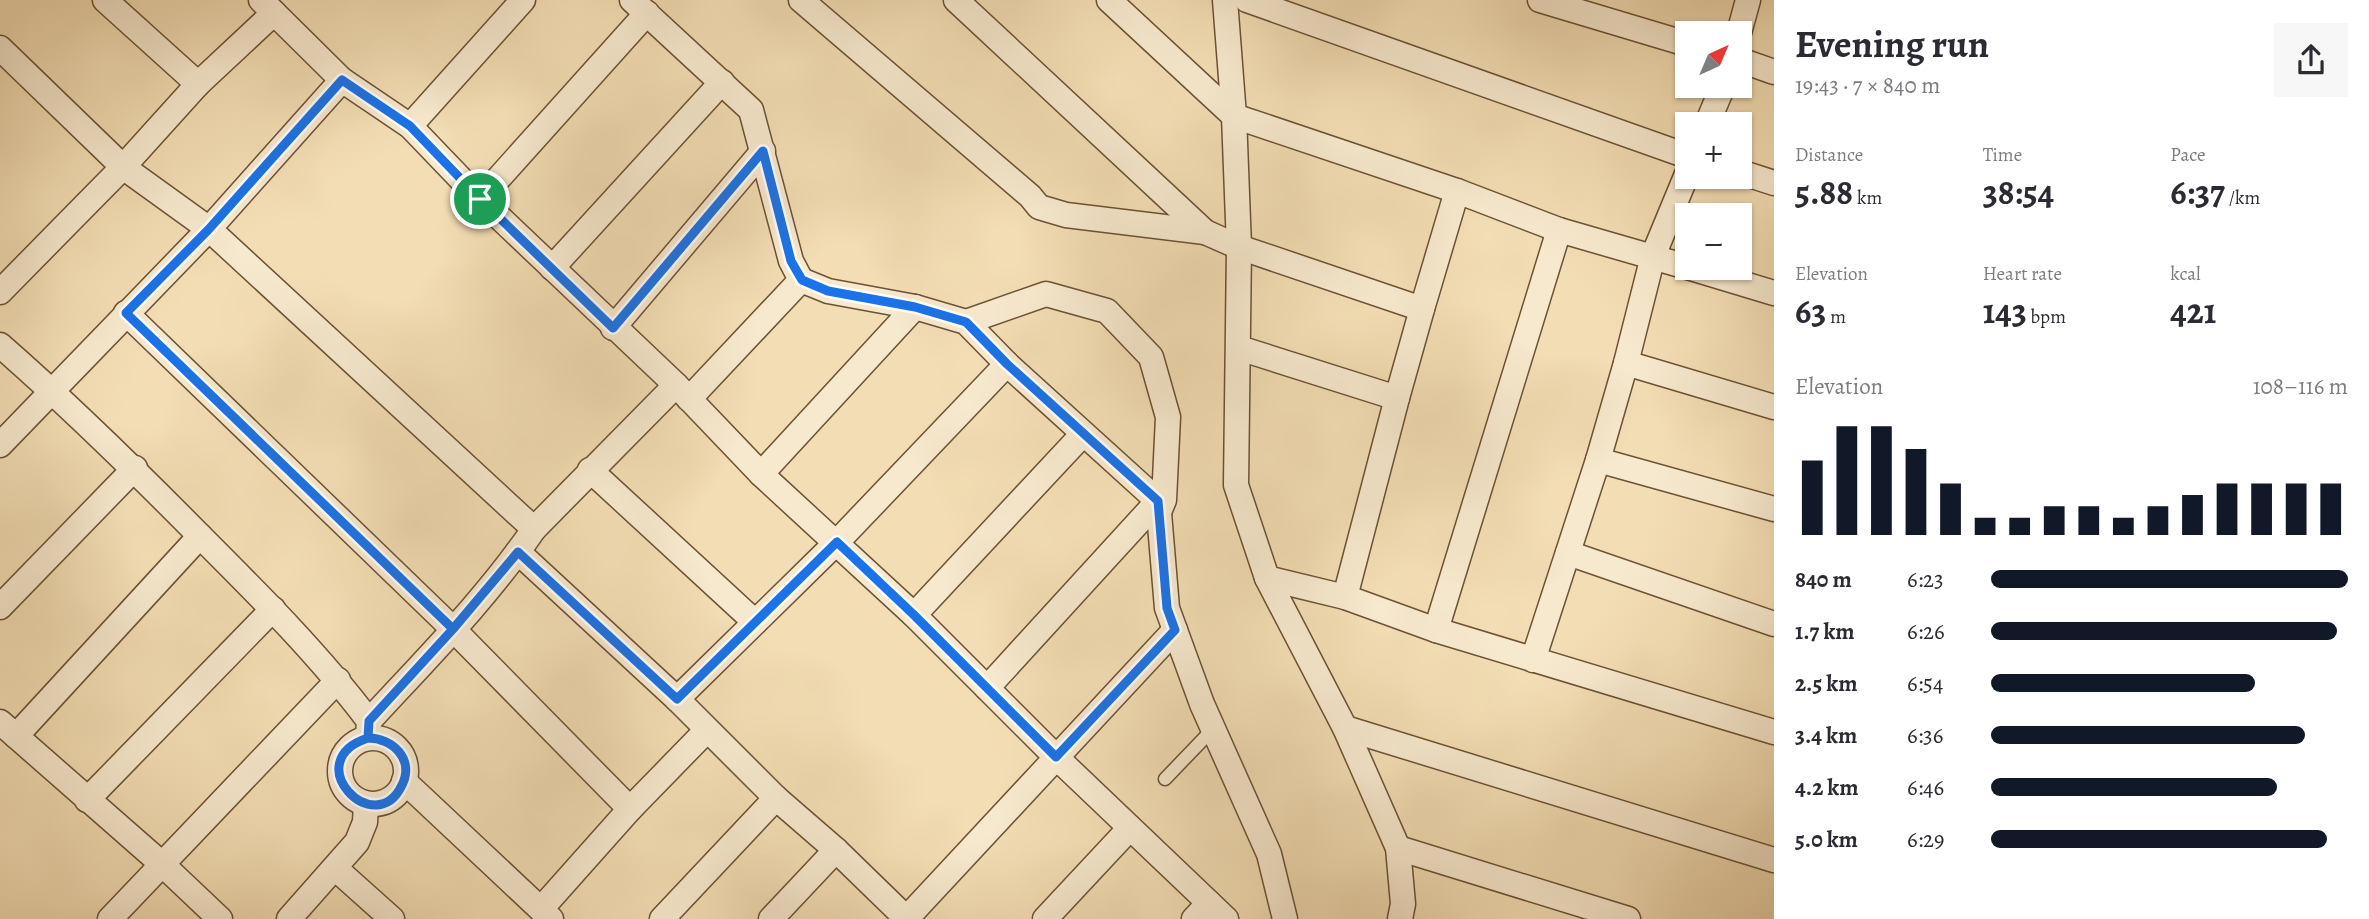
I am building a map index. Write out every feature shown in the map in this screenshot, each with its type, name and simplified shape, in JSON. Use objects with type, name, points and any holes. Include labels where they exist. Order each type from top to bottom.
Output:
[{"type":"street","points":[[105,0],[198,84]]},
{"type":"street","points":[[410,126],[523,0]]},
{"type":"street","points":[[801,0],[1030,196],[1039,207],[1066,215],[1205,232],[1239,247],[1422,309]]},
{"type":"street","points":[[956,0],[1205,232]]},
{"type":"street","points":[[1109,0],[1234,116],[1457,191],[1559,230],[1675,263]]},
{"type":"street","points":[[1225,0],[1234,116],[1239,247],[1236,485],[1267,578],[1345,728],[1398,848],[1402,904],[1400,919]]},
{"type":"street","points":[[1247,0],[1675,152]]},
{"type":"street","points":[[1540,0],[1675,40]]},
{"type":"street","points":[[1742,21],[1748,0]]},
{"type":"street","points":[[0,292],[123,167],[268,7],[342,80],[410,126],[480,199],[682,392],[761,474],[914,615],[1130,828],[1210,914]]},
{"type":"street","points":[[480,199],[639,7],[751,110],[791,261],[802,280],[828,291],[915,307],[966,322],[1159,507],[1167,608],[1213,729],[1269,854],[1285,919]]},
{"type":"street","points":[[0,48],[123,167],[209,229],[534,529]]},
{"type":"street","points":[[1752,64],[1774,72]]},
{"type":"street","points":[[0,445],[209,229],[342,80]]},
{"type":"street","points":[[552,268],[722,82]]},
{"type":"street","points":[[613,328],[763,151]]},
{"type":"street","points":[[1752,176],[1774,183]]},
{"type":"street","points":[[1533,660],[1598,460],[1653,256],[1681,189]]},
{"type":"street","points":[[1345,597],[1397,398],[1457,191]]},
{"type":"street","points":[[1436,630],[1559,230]]},
{"type":"street","points":[[0,345],[135,468],[273,609],[338,680],[369,729],[398,749],[406,770],[404,781],[399,792],[378,804],[366,804],[356,800],[341,782],[341,758],[348,749],[369,729],[518,552],[534,529],[590,470],[682,392],[802,280]]},
{"type":"street","points":[[1732,280],[1774,293]]},
{"type":"street","points":[[966,322],[1045,294],[1107,310],[1151,357],[1168,417],[1164,500],[987,688]]},
{"type":"street","points":[[761,474],[915,307]]},
{"type":"street","points":[[126,313],[453,629],[630,809]]},
{"type":"street","points":[[1238,348],[1397,398]]},
{"type":"street","points":[[1626,363],[1774,407]]},
{"type":"street","points":[[677,699],[837,542],[1007,364]]},
{"type":"street","points":[[914,615],[1083,434]]},
{"type":"street","points":[[1598,460],[1774,509]]},
{"type":"street","points":[[0,607],[135,468]]},
{"type":"street","points":[[590,470],[755,622]]},
{"type":"street","points":[[200,536],[8,729],[163,865],[220,919]]},
{"type":"street","points":[[518,552],[677,699],[776,798],[836,850],[907,919],[1175,630]]},
{"type":"street","points":[[1568,553],[1774,624]]},
{"type":"street","points":[[1267,578],[1345,597],[1436,630],[1774,732]]},
{"type":"street","points":[[87,800],[273,609]]},
{"type":"street","points":[[110,919],[338,680]]},
{"type":"street","points":[[1345,728],[1774,860]]},
{"type":"street","points":[[404,781],[546,914],[630,809],[707,730]]},
{"type":"street","points":[[662,919],[776,798]]},
{"type":"street","points":[[289,919],[357,842],[365,822],[366,804]]},
{"type":"street","points":[[1045,919],[1130,828]]},
{"type":"street","points":[[1398,848],[1629,919]]},
{"type":"street","points":[[771,919],[836,850]]},
{"type":"street","points":[[334,868],[393,919]]},
{"type":"lane","points":[[1165,779],[1213,729]]},
{"type":"route","points":[[480,199],[410,126],[342,80],[209,229],[126,313],[453,629],[369,721],[368,738],[357,741],[341,758],[341,782],[356,800],[366,804],[389,800],[399,792],[406,770],[404,759],[390,742],[368,738],[369,721],[411,675],[453,629],[518,552],[677,699],[837,542],[1056,757],[1175,630],[1167,608],[1158,501],[1007,364],[966,322],[915,307],[828,291],[802,280],[791,261],[763,151],[613,328],[480,199]]}]
